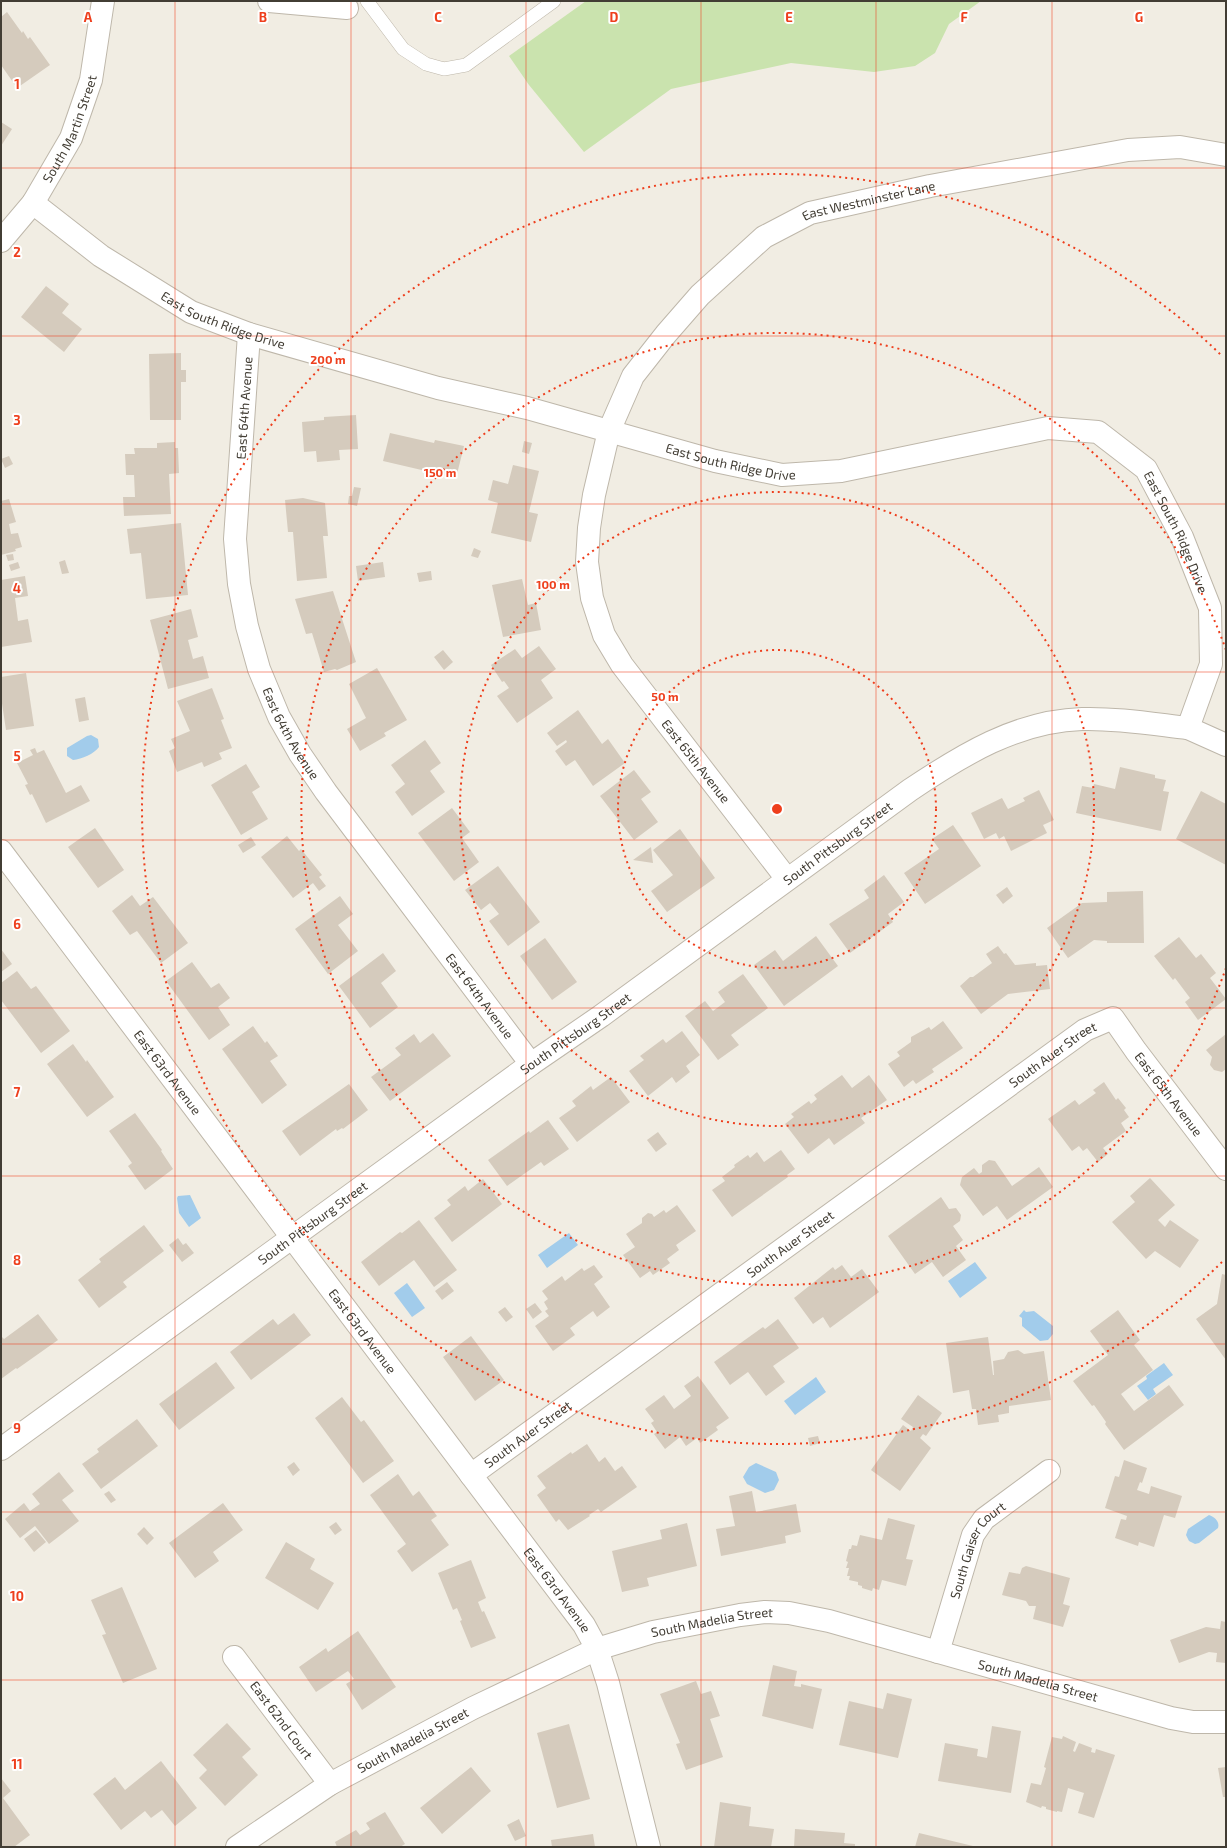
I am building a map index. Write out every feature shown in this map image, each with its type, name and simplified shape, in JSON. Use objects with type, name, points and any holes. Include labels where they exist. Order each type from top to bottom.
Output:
[{"type":"street","name":"South Martin Street","points":[[1,241],[33,203],[71,138],[91,80],[103,1]]},
{"type":"street","points":[[269,1],[357,4]]},
{"type":"street","name":"East Westminster Lane","points":[[608,431],[633,376],[666,334],[700,295],[764,237],[810,213],[930,186],[1128,150],[1180,147],[1226,155]]},
{"type":"street","name":"East South Ridge Drive","points":[[33,203],[101,256],[191,312],[250,334],[438,388],[527,408],[715,461],[782,474],[841,471],[1048,428],[1098,432],[1146,469],[1182,537],[1210,608],[1211,664],[1188,728]]},
{"type":"street","name":"East 64th Avenue","points":[[250,334],[235,539],[239,584],[247,626],[259,669],[279,717],[300,754],[326,792],[531,1064]]},
{"type":"street","name":"East 65th Avenue","points":[[608,431],[594,495],[589,528],[587,562],[592,598],[604,635],[622,665],[787,879]]},
{"type":"street","name":"South Pittsburg Street","points":[[1,1449],[531,1064],[601,1016],[910,790],[954,761],[987,743],[1025,728],[1052,722],[1081,719],[1124,720],[1188,728]]},
{"type":"street","points":[[1188,728],[1226,745]]},
{"type":"street","name":"East 63rd Avenue","points":[[1,851],[584,1625],[597,1649],[608,1683],[649,1847]]},
{"type":"street","name":"East 65th Avenue","points":[[1112,1018],[1226,1169]]},
{"type":"street","name":"South Auer Street","points":[[471,1475],[1085,1030],[1112,1018]]},
{"type":"street","name":"South Gaiser Court","points":[[938,1652],[963,1566],[978,1526],[984,1519],[1049,1471]]},
{"type":"street","name":"South Madelia Street","points":[[237,1847],[330,1784],[473,1708],[597,1649],[653,1632],[740,1614],[765,1612],[789,1613],[829,1621],[1171,1718],[1193,1722],[1226,1722]]},
{"type":"street","name":"East 62nd Court","points":[[234,1657],[330,1784]]},
{"type":"lane","points":[[357,4],[404,49],[426,64],[444,68],[466,65],[554,1]]},
{"type":"green space","points":[[586,1],[981,1],[949,24],[935,53],[915,66],[874,72],[791,63],[671,89],[584,152],[529,85],[509,56]]},
{"type":"water","points":[[91,735],[98,739],[99,747],[97,750],[88,756],[73,760],[67,756],[67,748]]},
{"type":"water","points":[[190,1195],[201,1218],[189,1227],[179,1213],[177,1198],[178,1196]]},
{"type":"water","points":[[569,1233],[578,1245],[547,1268],[538,1255]]},
{"type":"water","points":[[975,1262],[987,1278],[960,1298],[948,1281]]},
{"type":"water","points":[[407,1283],[425,1308],[412,1317],[394,1293]]},
{"type":"water","points":[[1024,1310],[1026,1312],[1034,1311],[1053,1326],[1053,1334],[1048,1340],[1040,1341],[1022,1326],[1022,1318],[1019,1316]]},
{"type":"water","points":[[1164,1363],[1173,1375],[1153,1389],[1156,1394],[1148,1400],[1137,1386],[1147,1379],[1146,1376]]},
{"type":"water","points":[[816,1377],[826,1392],[795,1415],[784,1401]]},
{"type":"water","points":[[756,1463],[776,1472],[779,1480],[774,1490],[765,1493],[747,1484],[743,1477],[749,1467]]},
{"type":"water","points":[[1209,1515],[1216,1520],[1218,1528],[1199,1543],[1195,1544],[1189,1541],[1186,1535],[1188,1529]]},
{"type":"building","points":[[7,12],[22,33],[23,31],[28,39],[30,37],[50,65],[17,88],[1,65],[1,17]]},
{"type":"building","points":[[1,122],[12,129],[1,146]]},
{"type":"building","points":[[46,286],[69,304],[62,313],[82,329],[64,352],[21,317]]},
{"type":"building","points":[[181,353],[181,370],[186,370],[186,382],[181,382],[181,420],[150,420],[149,354]]},
{"type":"building","points":[[356,415],[358,449],[339,450],[340,460],[317,462],[316,451],[304,452],[302,422],[324,420],[324,417]]},
{"type":"building","points":[[390,433],[434,443],[435,440],[464,446],[456,478],[383,461]]},
{"type":"building","points":[[524,441],[532,443],[529,454],[522,452]]},
{"type":"building","points":[[175,442],[175,448],[178,448],[179,473],[169,474],[171,514],[124,516],[123,497],[135,497],[134,475],[126,475],[125,454],[135,454],[134,448],[157,448],[157,443]]},
{"type":"building","points":[[9,456],[13,464],[5,468],[1,459]]},
{"type":"building","points":[[513,465],[539,471],[529,512],[538,514],[531,542],[491,533],[498,503],[488,500],[493,480],[508,484]]},
{"type":"building","points":[[354,487],[361,488],[357,506],[348,504],[349,496],[352,496]]},
{"type":"building","points":[[303,498],[325,503],[328,536],[323,536],[327,578],[297,581],[293,532],[288,532],[285,500]]},
{"type":"building","points":[[9,499],[16,522],[9,524],[11,534],[18,533],[22,547],[15,549],[16,551],[1,555],[1,501]]},
{"type":"building","points":[[181,523],[188,595],[146,599],[141,553],[130,554],[127,529]]},
{"type":"building","points":[[474,548],[481,551],[478,558],[471,556]]},
{"type":"building","points":[[13,554],[14,560],[8,561],[6,555]]},
{"type":"building","points":[[65,560],[69,573],[62,574],[59,562]]},
{"type":"building","points":[[18,562],[20,568],[11,571],[9,565]]},
{"type":"building","points":[[383,562],[385,577],[358,581],[356,566]]},
{"type":"building","points":[[431,571],[432,580],[419,582],[417,573]]},
{"type":"building","points":[[25,576],[28,596],[15,598],[18,621],[28,619],[32,642],[1,647],[1,580]]},
{"type":"building","points":[[522,579],[528,605],[536,603],[541,630],[503,637],[492,585]]},
{"type":"building","points":[[333,591],[356,662],[337,670],[335,669],[324,672],[312,633],[306,634],[295,599]]},
{"type":"building","points":[[191,609],[198,637],[188,640],[193,659],[203,656],[209,678],[168,689],[150,620]]},
{"type":"building","points":[[539,646],[556,669],[541,680],[553,698],[517,723],[497,696],[509,688],[504,681],[502,682],[491,665],[515,649],[522,658]]},
{"type":"building","points":[[443,650],[453,662],[444,670],[434,657]]},
{"type":"building","points":[[377,668],[407,720],[384,733],[386,736],[360,751],[347,729],[366,718],[349,684]]},
{"type":"building","points":[[26,673],[34,726],[6,730],[1,697],[1,677]]},
{"type":"building","points":[[212,688],[224,719],[221,720],[232,748],[219,753],[222,759],[204,767],[202,762],[177,772],[169,751],[175,748],[171,739],[190,731],[177,701]]},
{"type":"building","points":[[85,697],[89,720],[79,722],[75,699]]},
{"type":"building","points":[[578,710],[602,744],[608,739],[625,763],[593,786],[575,760],[566,766],[555,751],[567,742],[566,740],[557,746],[547,733]]},
{"type":"building","points":[[425,740],[441,763],[430,771],[445,792],[412,816],[395,792],[405,784],[391,765]]},
{"type":"building","points":[[35,748],[37,753],[44,750],[66,793],[81,785],[90,801],[46,823],[32,794],[30,795],[25,785],[28,784],[17,763],[33,755],[30,750]]},
{"type":"building","points":[[246,764],[260,787],[252,792],[268,819],[241,835],[211,785]]},
{"type":"building","points":[[1120,767],[1155,775],[1155,778],[1166,780],[1163,791],[1169,792],[1161,831],[1076,813],[1082,786],[1093,788],[1094,784],[1115,789]]},
{"type":"building","points":[[634,770],[651,792],[641,799],[658,822],[634,840],[600,796]]},
{"type":"building","points":[[1039,790],[1054,820],[1043,825],[1047,833],[1011,851],[1004,836],[999,839],[996,833],[984,839],[971,813],[1002,798],[1008,809],[1025,801],[1023,798]]},
{"type":"building","points":[[1201,791],[1226,804],[1226,865],[1176,839]]},
{"type":"building","points":[[452,808],[470,832],[462,838],[479,862],[454,881],[418,833]]},
{"type":"building","points":[[953,825],[981,866],[925,904],[904,873],[939,849],[932,839]]},
{"type":"building","points":[[95,828],[124,870],[98,888],[68,847]]},
{"type":"building","points":[[680,829],[715,878],[667,912],[651,891],[673,875],[653,850]]},
{"type":"building","points":[[287,836],[299,851],[301,849],[322,875],[319,877],[326,886],[319,891],[313,883],[293,898],[261,857]]},
{"type":"building","points":[[251,837],[256,845],[243,853],[238,845]]},
{"type":"building","points":[[651,847],[653,863],[633,860]]},
{"type":"building","points":[[498,866],[540,922],[508,946],[489,921],[499,914],[490,903],[481,910],[465,890]]},
{"type":"building","points":[[884,875],[904,902],[888,914],[893,922],[850,953],[829,924],[869,898],[864,890]]},
{"type":"building","points":[[1007,887],[1013,896],[1003,904],[996,895]]},
{"type":"building","points":[[1143,891],[1144,943],[1107,943],[1107,941],[1094,940],[1068,958],[1047,928],[1082,903],[1107,902],[1107,892]]},
{"type":"building","points":[[132,895],[140,906],[153,897],[188,943],[161,963],[137,931],[130,935],[112,911]]},
{"type":"building","points":[[340,896],[353,914],[338,925],[358,951],[328,974],[295,929]]},
{"type":"building","points":[[816,936],[838,966],[784,1006],[754,965],[775,950],[783,961]]},
{"type":"building","points":[[1179,937],[1196,958],[1201,954],[1216,973],[1210,978],[1226,999],[1198,1020],[1185,1002],[1190,998],[1175,978],[1173,980],[1154,956]]},
{"type":"building","points":[[545,938],[577,982],[552,1000],[520,956]]},
{"type":"building","points":[[998,946],[1004,954],[1006,953],[1015,965],[1036,963],[1036,966],[1047,965],[1050,989],[1008,994],[981,1014],[960,986],[970,977],[973,977],[992,963],[986,954]]},
{"type":"building","points":[[1,949],[12,964],[1,972]]},
{"type":"building","points":[[383,953],[396,971],[381,983],[398,1007],[370,1028],[339,986]]},
{"type":"building","points":[[192,962],[211,988],[219,983],[230,998],[218,1007],[230,1025],[209,1040],[166,981]]},
{"type":"building","points":[[17,971],[31,989],[36,986],[70,1031],[41,1053],[1,1000],[1,983]]},
{"type":"building","points":[[743,974],[768,1008],[731,1035],[739,1045],[718,1060],[685,1016],[705,1001],[713,1011],[725,1002],[718,992]]},
{"type":"building","points":[[943,1021],[963,1048],[932,1069],[934,1072],[916,1084],[913,1080],[904,1087],[888,1064],[900,1056],[897,1052],[911,1042],[911,1037],[929,1027],[931,1030]]},
{"type":"building","points":[[253,1026],[265,1043],[267,1041],[278,1056],[270,1061],[287,1085],[262,1104],[222,1049]]},
{"type":"building","points":[[682,1031],[700,1055],[686,1066],[690,1072],[676,1083],[672,1077],[648,1096],[629,1071],[644,1060],[640,1056],[663,1039],[666,1043]]},
{"type":"building","points":[[433,1033],[451,1056],[390,1101],[371,1077],[401,1055],[395,1048],[414,1034],[420,1043]]},
{"type":"building","points":[[1226,1034],[1226,1069],[1222,1072],[1214,1070],[1210,1065],[1212,1057],[1206,1050]]},
{"type":"building","points":[[73,1044],[86,1062],[87,1060],[114,1097],[87,1117],[47,1064]]},
{"type":"building","points":[[842,1075],[852,1088],[869,1075],[887,1100],[861,1118],[865,1123],[834,1145],[829,1138],[808,1154],[785,1124],[794,1117],[791,1114],[809,1101],[811,1104],[817,1099],[814,1095]]},
{"type":"building","points":[[611,1077],[630,1102],[577,1142],[559,1118],[576,1106],[572,1101],[591,1086],[593,1090]]},
{"type":"building","points":[[1104,1082],[1116,1100],[1118,1098],[1126,1108],[1124,1110],[1129,1117],[1121,1123],[1126,1131],[1103,1148],[1108,1154],[1098,1162],[1087,1148],[1083,1151],[1079,1146],[1072,1151],[1048,1119],[1075,1100],[1079,1105],[1096,1093],[1093,1090]]},
{"type":"building","points":[[349,1084],[368,1110],[343,1129],[342,1128],[337,1131],[336,1129],[300,1156],[282,1131]]},
{"type":"building","points":[[135,1113],[162,1150],[161,1151],[173,1169],[145,1190],[128,1166],[132,1163],[109,1131]]},
{"type":"building","points":[[548,1120],[569,1149],[544,1166],[541,1162],[507,1186],[488,1160],[529,1131],[530,1133]]},
{"type":"building","points":[[658,1132],[667,1144],[656,1152],[647,1140]]},
{"type":"building","points":[[781,1150],[795,1169],[787,1175],[788,1177],[732,1217],[712,1190],[725,1181],[722,1177],[735,1167],[734,1165],[748,1155],[750,1158],[757,1152],[764,1162]]},
{"type":"building","points":[[989,1160],[995,1161],[1012,1186],[1039,1167],[1053,1187],[1007,1220],[997,1206],[983,1216],[960,1185],[962,1177],[974,1168],[979,1174],[982,1172],[982,1165]]},
{"type":"building","points":[[1150,1178],[1175,1205],[1158,1220],[1165,1227],[1170,1220],[1199,1240],[1180,1268],[1155,1251],[1146,1259],[1112,1222],[1135,1202],[1130,1196]]},
{"type":"building","points":[[483,1179],[502,1204],[452,1242],[434,1218],[451,1205],[447,1200],[465,1186],[468,1191]]},
{"type":"building","points":[[941,1197],[949,1209],[956,1208],[961,1215],[960,1221],[953,1226],[963,1240],[956,1246],[966,1260],[943,1277],[932,1262],[915,1274],[888,1236]]},
{"type":"building","points":[[677,1205],[696,1231],[676,1245],[679,1250],[667,1259],[670,1263],[653,1275],[650,1271],[640,1278],[623,1255],[635,1247],[626,1234],[642,1223],[642,1218],[648,1213],[652,1214],[654,1217],[664,1210],[666,1213]]},
{"type":"building","points":[[419,1220],[457,1270],[434,1287],[414,1260],[379,1286],[361,1262],[400,1232],[402,1233]]},
{"type":"building","points":[[144,1225],[164,1251],[123,1282],[127,1287],[99,1308],[78,1280],[101,1262],[99,1259]]},
{"type":"building","points":[[178,1238],[183,1245],[186,1243],[194,1253],[182,1262],[169,1245]]},
{"type":"building","points":[[594,1265],[603,1277],[594,1284],[610,1307],[597,1317],[593,1311],[570,1328],[575,1335],[553,1351],[535,1326],[549,1316],[545,1311],[548,1309],[544,1302],[548,1299],[542,1291],[562,1276],[565,1281],[582,1268],[584,1271]]},
{"type":"building","points":[[842,1265],[851,1277],[862,1269],[879,1292],[830,1328],[823,1317],[813,1324],[794,1298],[833,1267],[835,1270]]},
{"type":"building","points":[[1222,1274],[1226,1275],[1226,1360],[1196,1319],[1217,1304]]},
{"type":"building","points":[[447,1282],[454,1291],[442,1300],[435,1291]]},
{"type":"building","points":[[535,1303],[542,1312],[533,1319],[526,1309]]},
{"type":"building","points":[[505,1307],[513,1317],[506,1322],[498,1312]]},
{"type":"building","points":[[1118,1310],[1140,1340],[1134,1345],[1153,1370],[1121,1394],[1134,1411],[1169,1385],[1184,1405],[1124,1450],[1105,1424],[1106,1422],[1094,1405],[1092,1406],[1073,1381],[1108,1355],[1090,1331]]},
{"type":"building","points":[[294,1313],[311,1335],[251,1380],[230,1352],[273,1319],[278,1325]]},
{"type":"building","points":[[38,1314],[58,1340],[1,1379],[1,1336],[4,1339]]},
{"type":"building","points":[[778,1319],[799,1348],[773,1366],[785,1382],[766,1396],[748,1372],[730,1385],[714,1362],[763,1327],[765,1329]]},
{"type":"building","points":[[471,1336],[504,1380],[475,1401],[443,1357]]},
{"type":"building","points":[[988,1337],[993,1375],[993,1361],[1004,1359],[1008,1352],[1018,1350],[1024,1354],[1044,1351],[1051,1400],[1009,1406],[1009,1413],[998,1415],[999,1422],[978,1425],[976,1409],[972,1409],[969,1390],[953,1393],[946,1343]]},
{"type":"building","points":[[216,1362],[235,1388],[179,1430],[159,1404]]},
{"type":"building","points":[[698,1376],[729,1418],[716,1427],[718,1430],[700,1443],[697,1438],[686,1446],[680,1437],[665,1449],[654,1434],[657,1432],[651,1423],[654,1421],[645,1409],[664,1395],[674,1409],[691,1396],[684,1386]]},
{"type":"building","points":[[918,1395],[942,1413],[926,1436],[923,1434],[920,1438],[931,1448],[900,1491],[871,1470],[903,1425],[911,1431],[913,1427],[901,1419]]},
{"type":"building","points":[[342,1397],[361,1422],[364,1420],[394,1461],[363,1483],[315,1418]]},
{"type":"building","points":[[137,1419],[158,1446],[101,1489],[82,1464],[99,1452],[97,1449]]},
{"type":"building","points":[[818,1436],[820,1443],[810,1446],[808,1438]]},
{"type":"building","points":[[587,1444],[599,1462],[605,1457],[615,1471],[622,1466],[637,1487],[601,1512],[598,1509],[568,1530],[559,1519],[556,1522],[537,1495],[546,1488],[537,1476],[571,1452],[572,1454]]},
{"type":"building","points":[[1124,1460],[1147,1468],[1142,1483],[1140,1482],[1137,1490],[1149,1494],[1151,1486],[1182,1496],[1175,1518],[1164,1515],[1154,1547],[1139,1542],[1138,1546],[1115,1538],[1121,1519],[1126,1520],[1127,1516],[1105,1508],[1115,1476],[1119,1477]]},
{"type":"building","points":[[294,1462],[300,1470],[293,1476],[287,1467]]},
{"type":"building","points":[[59,1472],[74,1491],[62,1500],[79,1521],[49,1544],[35,1526],[20,1538],[5,1519],[24,1503],[30,1511],[40,1504],[32,1494]]},
{"type":"building","points":[[398,1474],[413,1496],[419,1491],[437,1516],[431,1520],[449,1545],[412,1572],[397,1551],[406,1544],[370,1495]]},
{"type":"building","points":[[109,1491],[116,1500],[111,1503],[104,1494]]},
{"type":"building","points":[[752,1491],[756,1512],[796,1504],[801,1532],[785,1536],[786,1543],[721,1556],[716,1529],[735,1526],[729,1496]]},
{"type":"building","points":[[223,1503],[243,1530],[213,1552],[219,1561],[195,1578],[169,1543]]},
{"type":"building","points":[[888,1518],[915,1525],[906,1559],[913,1560],[906,1586],[882,1580],[879,1590],[873,1588],[872,1591],[862,1588],[862,1586],[858,1585],[858,1582],[849,1580],[850,1576],[847,1576],[849,1568],[846,1568],[848,1562],[846,1561],[849,1549],[851,1549],[852,1545],[857,1546],[860,1535],[882,1540]]},
{"type":"building","points":[[336,1522],[342,1530],[335,1535],[329,1527]]},
{"type":"building","points":[[687,1523],[697,1566],[647,1578],[649,1586],[622,1592],[612,1551],[662,1539],[660,1530]]},
{"type":"building","points":[[144,1527],[154,1538],[147,1545],[137,1534]]},
{"type":"building","points":[[36,1530],[46,1542],[34,1552],[24,1539]]},
{"type":"building","points":[[286,1542],[315,1559],[310,1569],[334,1583],[318,1610],[265,1578]]},
{"type":"building","points":[[471,1560],[486,1598],[478,1602],[482,1612],[484,1611],[496,1638],[471,1648],[460,1621],[462,1620],[457,1608],[453,1610],[438,1573]]},
{"type":"building","points":[[1026,1566],[1070,1578],[1063,1604],[1070,1606],[1063,1627],[1033,1619],[1036,1606],[1029,1606],[1026,1601],[1002,1595],[1009,1572],[1020,1574],[1022,1568]]},
{"type":"building","points":[[122,1587],[157,1669],[123,1683],[102,1635],[106,1634],[91,1600]]},
{"type":"building","points":[[1221,1621],[1226,1622],[1226,1663],[1216,1662],[1217,1653],[1209,1652],[1179,1663],[1170,1640],[1206,1627],[1220,1629]]},
{"type":"building","points":[[358,1631],[396,1687],[362,1710],[346,1684],[354,1679],[348,1671],[316,1692],[299,1667],[326,1648],[328,1652]]},
{"type":"building","points":[[773,1665],[797,1671],[794,1686],[801,1687],[801,1684],[822,1689],[813,1729],[762,1716]]},
{"type":"building","points":[[696,1681],[701,1694],[711,1691],[720,1716],[710,1719],[723,1757],[686,1770],[676,1744],[680,1743],[660,1694]]},
{"type":"building","points":[[887,1693],[912,1699],[898,1758],[839,1745],[849,1701],[883,1709]]},
{"type":"building","points":[[227,1723],[251,1749],[242,1757],[258,1775],[225,1806],[199,1778],[207,1770],[193,1755]]},
{"type":"building","points":[[569,1724],[590,1799],[557,1808],[537,1733]]},
{"type":"building","points":[[992,1726],[1021,1731],[1011,1793],[938,1781],[945,1743],[978,1749],[977,1756],[987,1758]]},
{"type":"building","points":[[1063,1736],[1076,1742],[1073,1751],[1075,1752],[1079,1743],[1092,1748],[1091,1752],[1095,1753],[1096,1749],[1115,1755],[1094,1818],[1078,1813],[1084,1793],[1068,1788],[1062,1812],[1046,1809],[1046,1807],[1042,1806],[1041,1808],[1026,1802],[1031,1783],[1041,1785],[1052,1737],[1062,1739]]},
{"type":"building","points":[[161,1761],[197,1808],[175,1826],[162,1810],[151,1818],[145,1811],[121,1830],[93,1794],[115,1777],[125,1790]]},
{"type":"building","points":[[471,1767],[491,1791],[442,1834],[420,1808]]},
{"type":"building","points":[[1226,1767],[1226,1797],[1223,1797],[1218,1768]]},
{"type":"building","points":[[1,1778],[11,1791],[3,1798],[30,1835],[14,1847],[1,1847]]},
{"type":"building","points":[[720,1802],[751,1807],[749,1826],[774,1829],[771,1847],[714,1847]]},
{"type":"building","points":[[385,1812],[405,1844],[400,1847],[337,1847],[335,1842],[356,1830],[360,1835],[370,1829],[366,1823]]},
{"type":"building","points":[[519,1819],[526,1836],[515,1841],[507,1825]]},
{"type":"building","points":[[795,1829],[845,1833],[844,1843],[855,1844],[855,1847],[794,1847]]},
{"type":"building","points":[[919,1833],[973,1846],[973,1847],[915,1847]]},
{"type":"building","points":[[593,1834],[595,1847],[552,1847],[551,1840]]}]
